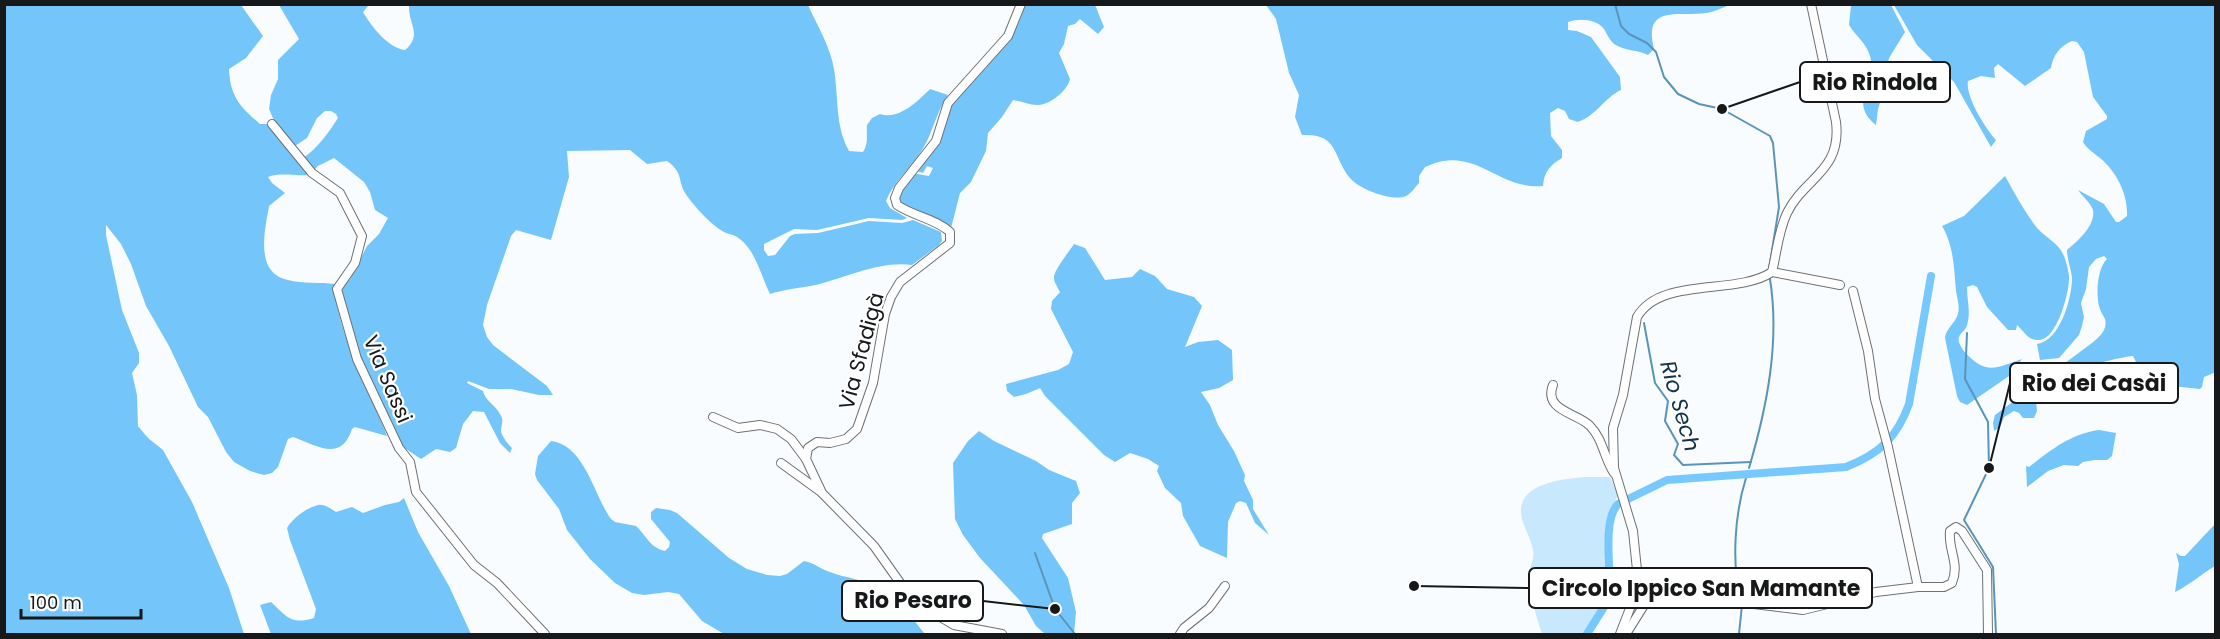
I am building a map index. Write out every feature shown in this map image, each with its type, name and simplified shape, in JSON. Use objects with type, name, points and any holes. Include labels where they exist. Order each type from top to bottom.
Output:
[{"type":"street","name":"Via Sfadigà","points":[[806,459],[808,448],[817,442],[830,443],[846,439],[857,429],[873,383],[885,314],[891,297],[900,282],[951,243],[951,232],[945,227],[907,212],[897,205],[895,198],[899,188],[936,141],[948,103],[1008,36],[1021,4]]},
{"type":"street","points":[[1772,272],[1777,245],[1788,211],[1826,165],[1837,142],[1835,113],[1811,4]]},
{"type":"street","name":"Via Sassi","points":[[272,124],[312,173],[340,193],[362,236],[355,263],[337,289],[357,359],[399,448],[410,462],[416,492],[474,565],[496,583],[545,634]]},
{"type":"street","points":[[1620,634],[1632,606],[1637,584],[1635,544],[1628,511],[1615,474],[1613,428],[1623,395],[1635,323],[1641,311],[1655,300],[1678,292],[1743,282],[1772,272],[1840,285]]},
{"type":"street","points":[[1853,291],[1918,587]]},
{"type":"street","points":[[1552,385],[1551,394],[1554,401],[1567,414],[1584,421],[1591,427],[1615,474]]},
{"type":"street","points":[[713,417],[738,428],[760,424],[777,429],[791,439],[806,459],[822,493]]},
{"type":"street","points":[[781,463],[822,493],[874,546],[913,602],[954,625],[1002,634]]},
{"type":"street","points":[[1626,634],[1646,602],[1657,597],[1694,592],[1742,602],[1803,610],[1876,592],[1918,587],[1944,587],[1952,583],[1955,574],[1955,562],[1949,537],[1952,528],[1956,527],[1962,531],[1987,570],[1988,634]]},
{"type":"street","points":[[1180,634],[1184,627],[1209,608],[1225,586]]},
{"type":"shaded area","points":[[4,5],[241,5],[263,36],[246,58],[229,69],[231,87],[237,100],[247,112],[260,124],[270,124],[308,175],[282,174],[268,177],[285,193],[269,206],[264,238],[266,260],[270,269],[277,276],[288,280],[335,284],[347,341],[387,436],[355,427],[341,446],[335,449],[319,447],[293,437],[288,439],[278,467],[272,473],[264,475],[250,471],[234,462],[226,452],[208,417],[198,407],[169,346],[146,306],[121,244],[106,225],[106,235],[122,310],[139,353],[139,363],[132,373],[137,395],[138,426],[163,450],[192,502],[229,588],[244,634],[5,634]]},
{"type":"shaded area","points":[[279,5],[369,5],[363,12],[375,30],[392,45],[405,50],[410,45],[414,34],[409,5],[808,5],[832,60],[841,129],[849,151],[863,152],[867,142],[867,125],[872,118],[880,114],[894,114],[907,109],[930,89],[948,95],[922,150],[893,187],[886,201],[890,208],[907,218],[902,220],[869,218],[817,230],[794,229],[764,244],[764,250],[768,256],[775,255],[790,236],[795,234],[818,233],[869,221],[902,223],[913,220],[941,232],[942,241],[912,265],[876,267],[816,285],[770,294],[748,248],[734,235],[719,229],[699,211],[687,196],[676,170],[667,161],[647,164],[630,150],[567,151],[569,177],[551,240],[516,230],[511,236],[487,305],[483,325],[493,345],[547,386],[553,395],[539,395],[511,389],[489,389],[468,381],[467,383],[483,391],[486,398],[499,412],[502,420],[501,431],[512,448],[510,453],[500,443],[484,412],[473,411],[463,424],[456,448],[450,452],[436,449],[421,459],[406,449],[398,447],[378,393],[362,364],[340,289],[350,279],[367,246],[379,234],[388,218],[375,210],[370,192],[364,182],[334,158],[314,170],[303,158],[327,134],[338,118],[336,114],[325,111],[317,118],[307,138],[295,146],[275,123],[269,109],[271,95],[278,79],[278,60],[299,39]]},
{"type":"shaded area","points":[[1020,5],[1095,5],[1104,27],[1098,34],[1080,19],[1068,26],[1064,44],[1059,53],[1070,79],[1066,88],[1042,105],[1013,100],[988,133],[986,151],[971,182],[960,193],[950,232],[897,205],[896,194],[911,173],[929,176],[933,168],[927,166],[923,173],[914,170],[931,145],[948,103],[996,51]]},
{"type":"shaded area","points":[[1266,5],[1729,5],[1709,12],[1674,14],[1658,19],[1653,25],[1654,49],[1648,55],[1614,44],[1597,23],[1582,20],[1568,22],[1568,30],[1591,37],[1620,77],[1621,90],[1578,122],[1569,119],[1565,111],[1558,108],[1550,113],[1551,136],[1562,150],[1562,158],[1548,169],[1543,186],[1512,181],[1458,160],[1442,161],[1425,167],[1419,176],[1419,183],[1408,195],[1393,197],[1376,193],[1354,182],[1344,170],[1329,142],[1314,135],[1302,135],[1295,117],[1299,95],[1289,73],[1276,19]]},
{"type":"shaded area","points":[[1851,5],[1891,5],[1905,32],[1889,58],[1888,78],[1878,109],[1876,125],[1864,108],[1863,100],[1870,75],[1870,56],[1849,25]]},
{"type":"shaded area","points":[[1894,5],[2215,5],[2216,372],[2204,377],[2200,389],[2172,386],[2160,392],[2141,372],[2133,356],[2107,361],[2047,391],[2036,401],[2037,411],[2034,418],[2023,418],[2014,411],[2004,417],[2000,427],[1994,431],[1995,415],[2092,343],[2104,330],[2106,323],[2099,308],[2098,281],[2107,259],[2104,256],[2096,259],[2089,267],[2086,289],[2081,303],[2084,317],[2079,335],[2059,358],[2040,360],[2037,344],[2045,341],[2058,327],[2070,296],[2072,278],[2067,250],[2085,233],[2092,221],[2092,207],[2078,190],[2104,204],[2116,222],[2127,216],[2126,200],[2112,170],[2083,142],[2086,131],[2107,119],[2107,116],[2093,97],[2084,52],[2077,42],[2072,41],[2058,51],[2051,68],[2025,86],[1998,64],[1994,68],[1995,78],[1981,76],[1968,81],[1973,103],[1996,140],[1991,147],[1954,82],[1917,45]]},
{"type":"shaded area","points":[[2005,176],[2034,224],[2061,250],[2067,265],[2069,283],[2057,324],[2045,338],[2039,340],[2029,337],[2017,325],[2016,330],[2008,330],[1987,307],[1977,287],[1973,285],[1967,287],[1968,320],[1959,339],[1963,350],[1978,363],[1990,368],[2022,359],[2009,376],[1967,405],[1960,402],[1957,396],[1945,338],[1957,317],[1959,308],[1951,250],[1942,226],[1964,216]]},
{"type":"shaded area","points":[[1074,244],[1085,248],[1105,280],[1132,277],[1140,269],[1155,276],[1167,289],[1194,297],[1202,306],[1185,347],[1198,342],[1218,340],[1232,350],[1233,380],[1219,388],[1201,392],[1234,451],[1245,475],[1244,481],[1253,500],[1253,509],[1269,535],[1255,523],[1246,503],[1240,501],[1236,503],[1228,522],[1227,558],[1200,546],[1183,516],[1181,503],[1165,488],[1157,471],[1159,466],[1148,459],[1130,453],[1115,462],[1104,455],[1045,396],[1040,388],[1014,397],[1007,391],[1006,384],[1058,370],[1069,364],[1073,352],[1051,309],[1052,301],[1060,292],[1054,275]]},
{"type":"shaded area","points":[[2099,430],[2116,433],[2112,456],[2107,460],[2083,462],[2078,466],[2064,465],[2048,471],[2027,487],[2026,466],[2029,467],[2070,439]]},
{"type":"shaded area","points":[[979,431],[1049,470],[1076,481],[1080,493],[1072,503],[1072,524],[1043,534],[1042,538],[1068,578],[1076,612],[1074,634],[1045,634],[1036,626],[1024,605],[980,558],[963,535],[955,519],[953,463],[968,441]]},
{"type":"shaded area","points":[[551,441],[563,445],[580,461],[611,519],[615,522],[636,526],[652,544],[660,549],[665,551],[670,542],[651,519],[651,512],[656,508],[677,513],[729,558],[747,569],[780,576],[787,574],[804,561],[881,588],[898,601],[925,634],[724,634],[702,621],[679,594],[632,593],[615,583],[590,559],[567,530],[559,509],[537,480],[535,474],[538,456]]},
{"type":"shaded area","points":[[1610,477],[1618,496],[1609,520],[1606,593],[1583,634],[1542,634],[1528,582],[1533,554],[1522,519],[1521,507],[1525,498],[1541,486],[1564,479]]},
{"type":"shaded area","points":[[404,498],[418,532],[449,586],[471,634],[271,634],[260,605],[271,602],[286,616],[300,621],[314,618],[316,609],[290,540],[287,528],[293,521],[313,506],[325,506],[336,512],[352,507],[363,513],[399,502]]},
{"type":"shaded area","points":[[2215,524],[2215,566],[2175,592],[2179,564],[2176,553],[2185,556]]},
{"type":"waterway","points":[[1615,4],[1621,26],[1629,34],[1647,43],[1656,52],[1664,77],[1678,94],[1699,104],[1722,109],[1770,136],[1773,143],[1779,207],[1769,269]]},
{"type":"waterway","points":[[1587,634],[1604,607],[1610,587],[1610,520],[1618,504],[1667,480],[1846,467],[1868,456],[1885,443],[1899,426],[1909,404],[1931,276]]},
{"type":"waterway","points":[[1749,468],[1770,374],[1773,327],[1770,279]]},
{"type":"waterway","name":"Rio Sech","points":[[1644,323],[1655,383],[1668,401],[1665,421],[1678,444],[1674,455],[1683,465],[1751,462]]},
{"type":"waterway","points":[[1967,333],[1965,379],[1988,422],[1989,468],[1964,520],[1993,567],[1996,634]]},
{"type":"waterway","points":[[1741,599],[1735,554],[1739,507],[1746,478]]},
{"type":"waterway","points":[[1035,553],[1055,609],[1075,634]]},
{"type":"waterway","points":[[1739,634],[1742,605]]},
{"type":"place","name":"Rio Rindola","points":[[1722,109]]},
{"type":"place","name":"Rio dei Casài","points":[[1989,468]]},
{"type":"place","name":"Circolo Ippico San Mamante","points":[[1414,586]]},
{"type":"place","name":"Rio Pesaro","points":[[1055,609]]}]
